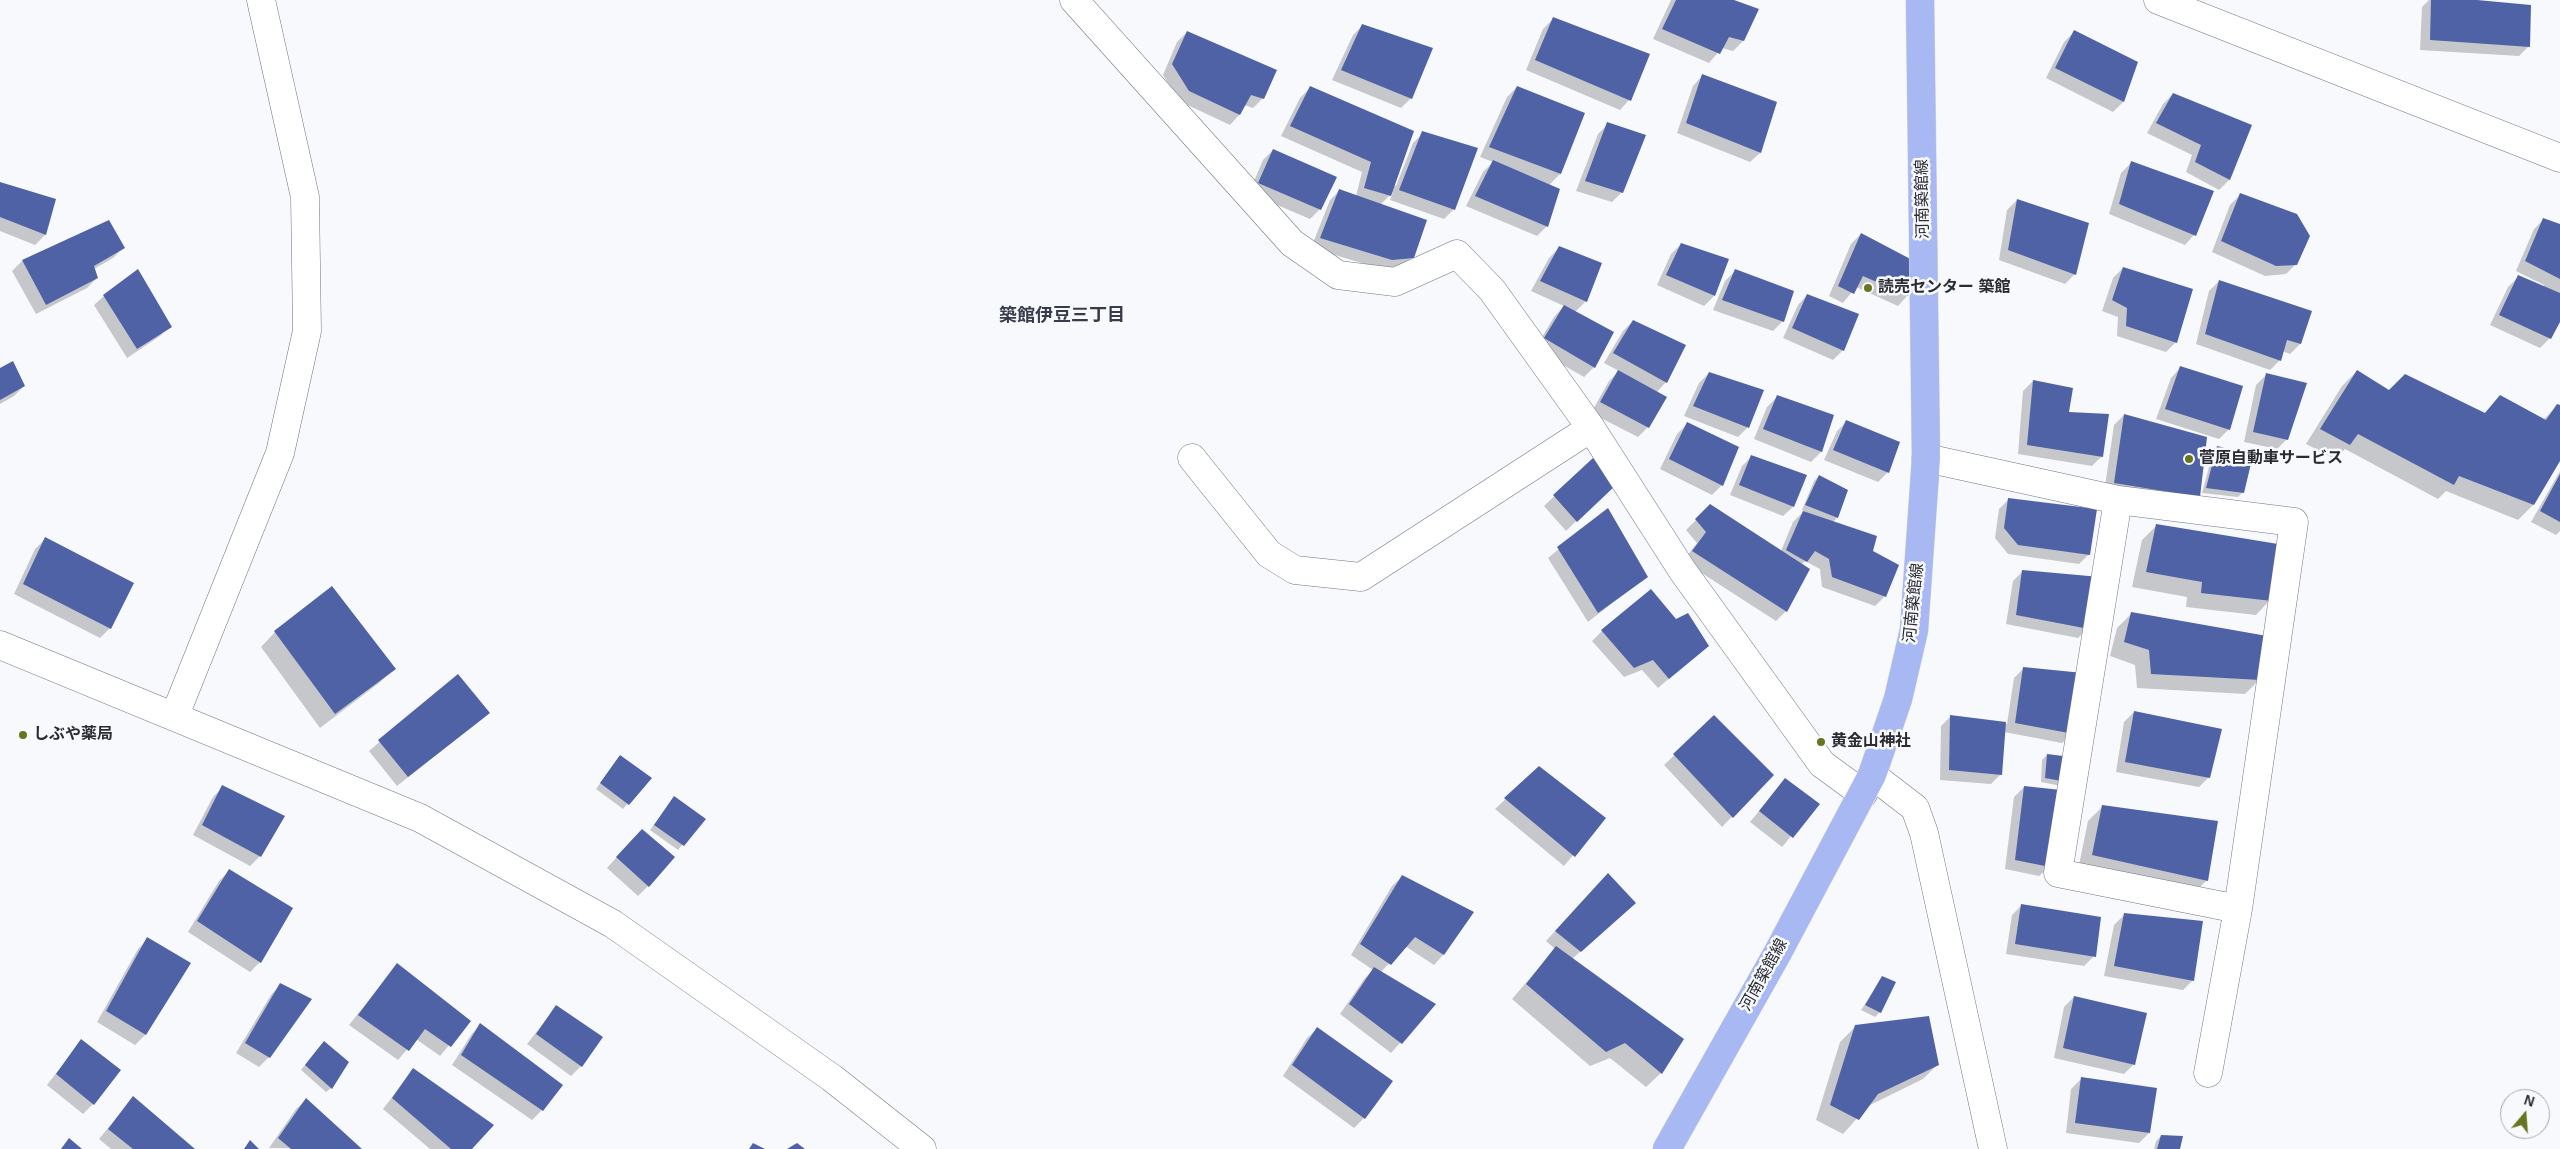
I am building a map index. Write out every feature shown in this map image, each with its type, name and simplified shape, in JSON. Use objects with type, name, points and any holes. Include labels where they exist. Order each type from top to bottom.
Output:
[{"type":"main road","name":"河南築館線","points":[[1667,1149],[1868,785],[1898,699],[1914,630],[1926,458],[1920,0]]},
{"type":"street","points":[[175,715],[280,453],[307,331],[305,197],[262,0]]},
{"type":"street","points":[[1074,0],[1292,243],[1338,275],[1395,282],[1457,254],[1492,290],[1591,428],[1682,570],[1822,764],[1915,808],[1924,833],[1993,1149]]},
{"type":"street","points":[[2158,0],[2560,158]]},
{"type":"street","points":[[1192,458],[1269,554],[1295,570],[1360,576],[1591,428]]},
{"type":"street","points":[[1926,458],[2118,500],[2294,522],[2238,909],[2208,1073]]},
{"type":"street","points":[[2118,500],[2058,873],[2238,909]]},
{"type":"street","points":[[0,645],[175,715],[420,818],[613,924],[832,1078],[922,1149]]},
{"type":"building","points":[[1676,0],[1734,0],[1759,9],[1744,41],[1729,37],[1720,54],[1662,29]]},
{"type":"building","points":[[2431,0],[2477,0],[2531,5],[2530,47],[2430,40]]},
{"type":"building","points":[[1553,17],[1650,54],[1631,101],[1535,60]]},
{"type":"building","points":[[1362,24],[1433,48],[1412,99],[1341,70]]},
{"type":"building","points":[[2074,30],[2138,62],[2124,102],[2055,68]]},
{"type":"building","points":[[1187,31],[1277,70],[1264,99],[1251,95],[1240,115],[1189,91],[1172,64]]},
{"type":"building","points":[[1702,74],[1777,102],[1761,153],[1686,123]]},
{"type":"building","points":[[1310,86],[1414,131],[1391,196],[1364,188],[1371,162],[1290,126]]},
{"type":"building","points":[[1517,86],[1585,113],[1561,174],[1489,147]]},
{"type":"building","points":[[2173,93],[2252,125],[2230,180],[2195,162],[2201,145],[2156,123]]},
{"type":"building","points":[[1607,122],[1646,135],[1623,193],[1585,181]]},
{"type":"building","points":[[1422,131],[1478,148],[1455,210],[1399,190]]},
{"type":"building","points":[[1273,149],[1337,177],[1321,210],[1258,183]]},
{"type":"building","points":[[1493,160],[1560,189],[1548,227],[1475,196]]},
{"type":"building","points":[[2131,161],[2214,191],[2196,236],[2119,204]]},
{"type":"building","points":[[0,182],[56,199],[46,235],[0,217]]},
{"type":"building","points":[[1339,189],[1427,220],[1414,258],[1392,260],[1320,238]]},
{"type":"building","points":[[2240,193],[2297,214],[2310,236],[2297,265],[2276,266],[2221,241]]},
{"type":"building","points":[[2017,199],[2089,223],[2076,275],[2008,250]]},
{"type":"building","points":[[2543,218],[2560,224],[2560,279],[2525,261]]},
{"type":"building","points":[[109,220],[125,248],[94,266],[98,278],[46,305],[22,260]]},
{"type":"building","points":[[1861,233],[1918,263],[1908,296],[1863,276],[1854,294],[1838,286]]},
{"type":"building","points":[[1681,243],[1729,259],[1715,296],[1666,275]]},
{"type":"building","points":[[1559,246],[1602,263],[1587,302],[1540,281]]},
{"type":"building","points":[[2123,267],[2193,289],[2177,343],[2126,326],[2127,308],[2112,300]]},
{"type":"building","points":[[138,269],[172,327],[137,349],[103,295]]},
{"type":"building","points":[[1735,269],[1794,291],[1784,322],[1722,300]]},
{"type":"building","points":[[2518,275],[2560,293],[2560,322],[2551,339],[2499,315]]},
{"type":"building","points":[[2219,280],[2312,311],[2301,344],[2287,340],[2281,361],[2205,334]]},
{"type":"building","points":[[1807,294],[1859,314],[1844,351],[1792,328]]},
{"type":"building","points":[[1564,305],[1614,332],[1595,368],[1544,338]]},
{"type":"building","points":[[1633,320],[1686,345],[1667,383],[1613,353]]},
{"type":"building","points":[[13,361],[25,386],[0,400],[0,368]]},
{"type":"building","points":[[2180,366],[2243,386],[2230,430],[2165,409]]},
{"type":"building","points":[[1618,370],[1667,397],[1649,428],[1600,402]]},
{"type":"building","points":[[2357,370],[2389,390],[2405,374],[2485,413],[2500,395],[2546,420],[2557,404],[2560,405],[2560,461],[2534,505],[2459,476],[2454,485],[2358,434],[2350,445],[2320,429]]},
{"type":"building","points":[[1709,372],[1764,390],[1749,428],[1693,406]]},
{"type":"building","points":[[2266,373],[2307,383],[2288,440],[2253,432]]},
{"type":"building","points":[[2033,380],[2073,388],[2069,412],[2109,414],[2103,457],[2027,445]]},
{"type":"building","points":[[1777,395],[1834,415],[1822,452],[1763,429]]},
{"type":"building","points":[[2124,414],[2207,437],[2200,497],[2114,483]]},
{"type":"building","points":[[1846,420],[1900,442],[1889,473],[1833,450]]},
{"type":"building","points":[[1687,422],[1739,447],[1723,486],[1669,459]]},
{"type":"building","points":[[2217,446],[2253,455],[2244,493],[2206,488]]},
{"type":"building","points":[[1751,455],[1807,475],[1794,507],[1739,485]]},
{"type":"building","points":[[1593,458],[1616,485],[1577,522],[1553,495]]},
{"type":"building","points":[[2560,474],[2560,522],[2540,511]]},
{"type":"building","points":[[1819,475],[1848,490],[1838,518],[1805,505]]},
{"type":"building","points":[[2008,498],[2097,509],[2090,555],[2018,545],[2004,528]]},
{"type":"building","points":[[1710,504],[1810,569],[1787,612],[1692,551],[1706,532],[1695,519]]},
{"type":"building","points":[[1608,508],[1648,577],[1598,613],[1557,547]]},
{"type":"building","points":[[1803,511],[1877,536],[1873,551],[1899,565],[1886,597],[1832,577],[1829,559],[1815,551],[1807,562],[1786,550]]},
{"type":"building","points":[[2156,524],[2278,544],[2272,601],[2201,593],[2202,582],[2146,572]]},
{"type":"building","points":[[45,537],[134,583],[111,629],[23,584]]},
{"type":"building","points":[[2022,570],[2100,577],[2089,629],[2016,615]]},
{"type":"building","points":[[332,586],[396,669],[335,714],[274,631]]},
{"type":"building","points":[[1651,589],[1676,619],[1688,613],[1709,646],[1669,679],[1653,660],[1634,668],[1601,630]]},
{"type":"building","points":[[2131,612],[2267,636],[2261,680],[2151,674],[2149,650],[2124,642]]},
{"type":"building","points":[[2023,667],[2083,673],[2074,734],[2015,723]]},
{"type":"building","points":[[458,674],[490,713],[408,777],[378,740]]},
{"type":"building","points":[[2134,711],[2222,729],[2210,778],[2125,762]]},
{"type":"building","points":[[1714,715],[1774,775],[1733,818],[1673,754]]},
{"type":"building","points":[[1950,715],[2006,722],[2002,775],[1949,770]]},
{"type":"building","points":[[2047,754],[2071,757],[2067,782],[2045,778]]},
{"type":"building","points":[[620,755],[652,778],[629,805],[600,783]]},
{"type":"building","points":[[1539,766],[1606,818],[1575,857],[1504,798]]},
{"type":"building","points":[[1785,778],[1820,804],[1793,838],[1759,811]]},
{"type":"building","points":[[222,785],[285,816],[261,857],[202,825]]},
{"type":"building","points":[[2024,786],[2061,790],[2050,867],[2015,860]]},
{"type":"building","points":[[674,796],[706,819],[684,846],[654,825]]},
{"type":"building","points":[[2102,805],[2218,821],[2208,881],[2092,855]]},
{"type":"building","points":[[642,829],[675,857],[649,887],[616,857]]},
{"type":"building","points":[[229,869],[293,908],[261,963],[197,921]]},
{"type":"building","points":[[1608,873],[1636,903],[1581,952],[1555,931]]},
{"type":"building","points":[[1402,875],[1474,912],[1444,955],[1415,937],[1391,965],[1360,944]]},
{"type":"building","points":[[2021,904],[2101,917],[2096,957],[2015,944]]},
{"type":"building","points":[[2124,913],[2203,921],[2194,981],[2114,966]]},
{"type":"building","points":[[147,937],[191,963],[146,1035],[106,1011]]},
{"type":"building","points":[[1556,946],[1684,1039],[1662,1074],[1625,1043],[1606,1052],[1526,984]]},
{"type":"building","points":[[397,963],[471,1021],[451,1047],[425,1029],[409,1051],[358,1015]]},
{"type":"building","points":[[1374,967],[1436,1004],[1402,1044],[1349,1004]]},
{"type":"building","points":[[1882,976],[1896,982],[1881,1013],[1865,1005]]},
{"type":"building","points":[[280,983],[312,999],[270,1058],[245,1043]]},
{"type":"building","points":[[2074,996],[2147,1013],[2135,1065],[2063,1048]]},
{"type":"building","points":[[556,1005],[603,1037],[582,1067],[536,1034]]},
{"type":"building","points":[[1929,1016],[1939,1065],[1878,1094],[1859,1120],[1830,1105],[1855,1025]]},
{"type":"building","points":[[480,1023],[563,1085],[543,1111],[461,1055]]},
{"type":"building","points":[[1317,1027],[1393,1081],[1365,1119],[1292,1065]]},
{"type":"building","points":[[81,1039],[121,1070],[94,1105],[56,1074]]},
{"type":"building","points":[[324,1041],[349,1062],[332,1089],[305,1065]]},
{"type":"building","points":[[413,1068],[494,1125],[472,1149],[451,1149],[392,1098]]},
{"type":"building","points":[[2081,1077],[2157,1088],[2150,1133],[2075,1123]]},
{"type":"building","points":[[133,1096],[195,1149],[133,1149],[108,1129]]},
{"type":"building","points":[[306,1098],[362,1149],[291,1149],[278,1138]]},
{"type":"building","points":[[2161,1135],[2183,1136],[2180,1149],[2157,1149]]},
{"type":"building","points":[[69,1138],[82,1149],[61,1149]]},
{"type":"building","points":[[250,1140],[259,1149],[244,1149]]},
{"type":"building","points":[[753,1143],[765,1149],[749,1149]]},
{"type":"building","points":[[797,1143],[805,1149],[787,1149]]},
{"type":"place","name":"読売センター 築館","points":[[1868,288]]},
{"type":"place","name":"菅原自動車サービス","points":[[2189,459]]},
{"type":"place","name":"しぶや薬局","points":[[23,735]]},
{"type":"place","name":"黄金山神社","points":[[1821,742]]},
{"type":"district","name":"築館伊豆三丁目","points":[[1062,316]]}]
